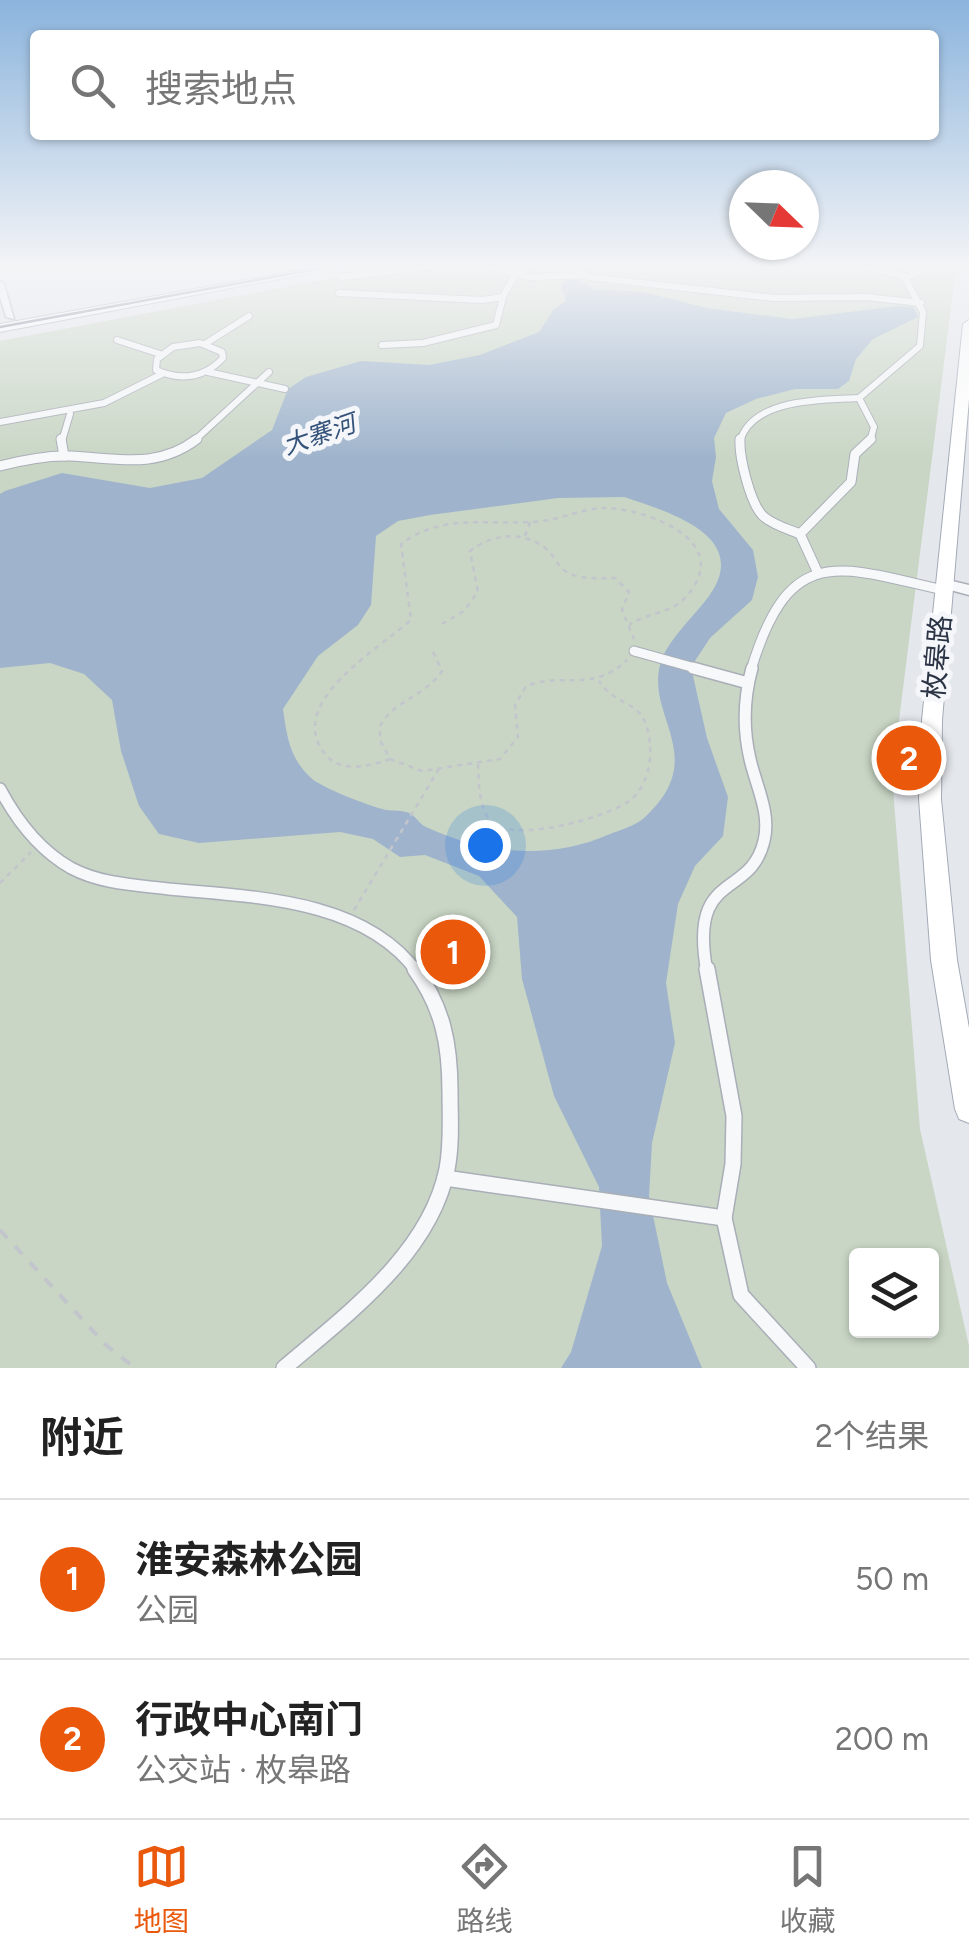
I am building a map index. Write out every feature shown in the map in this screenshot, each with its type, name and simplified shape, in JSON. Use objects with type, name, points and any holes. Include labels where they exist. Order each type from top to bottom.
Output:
[{"type":"main road","name":"枚皋路","points":[[968,331],[932,720],[930,799],[944,960],[969,1110]]},
{"type":"street","points":[[205,344],[226,331]]},
{"type":"street","points":[[382,346],[423,344],[471,331]]},
{"type":"street","points":[[817,571],[800,534],[768,520],[756,510],[736,446],[743,426],[757,416],[788,406],[859,398],[920,346],[922,331]]},
{"type":"street","points":[[117,340],[160,354]]},
{"type":"street","points":[[207,372],[223,358],[217,348],[205,344],[178,346],[160,354],[154,365],[162,374],[182,377],[207,372],[286,389]]},
{"type":"street","points":[[0,466],[64,456],[134,465],[156,460],[212,429],[254,382],[269,372]]},
{"type":"street","points":[[0,422],[70,414],[120,400],[162,374]]},
{"type":"street","points":[[800,534],[851,482],[855,454],[870,441],[874,427],[859,398]]},
{"type":"street","points":[[64,456],[61,436],[70,414]]},
{"type":"street","points":[[808,1368],[740,1294],[724,1218],[733,1164],[734,1116],[700,938],[706,911],[718,893],[757,860],[765,838],[765,812],[748,753],[748,683],[754,654],[780,604],[800,580],[817,571],[944,583],[969,590]]},
{"type":"street","points":[[944,583],[969,580]]},
{"type":"street","points":[[634,651],[748,683]]},
{"type":"street","points":[[0,788],[14,817],[38,845],[84,874],[137,885],[319,908],[395,944],[433,995],[449,1039],[445,1178],[420,1236],[373,1287],[284,1368]]},
{"type":"street","points":[[445,1178],[724,1218]]},
{"type":"path","points":[[442,624],[472,607],[477,595],[479,577],[470,562],[470,551],[479,542],[495,538],[525,538],[545,546],[567,573],[615,578],[629,592],[622,610],[628,626],[634,633],[634,651],[624,663],[598,680],[539,680],[525,688],[516,697],[514,710],[518,737],[500,760],[422,770],[390,758],[353,768],[336,764],[322,750],[314,733],[314,714],[343,676],[411,620],[401,544],[428,526],[447,522],[530,522],[582,510],[621,510],[661,521],[689,537],[696,546],[700,568],[689,592],[670,611],[634,620],[628,626]]},
{"type":"path","points":[[525,538],[530,522]]},
{"type":"path","points":[[390,758],[380,733],[381,720],[390,708],[431,690],[442,671],[433,652]]},
{"type":"path","points":[[478,763],[485,806],[492,822],[502,830],[516,832],[619,809],[634,797],[649,768],[648,733],[636,708],[610,698],[598,680]]},
{"type":"path","points":[[348,920],[441,765]]},
{"type":"path","points":[[0,882],[38,845]]},
{"type":"path","points":[[0,1230],[106,1345],[135,1368]]},
{"type":"green space","points":[[54,331],[948,331],[892,776],[920,1129],[969,1346],[969,1368],[0,1368],[0,341]]},
{"type":"water","name":"大寨河","points":[[890,331],[873,339],[856,359],[849,381],[838,389],[795,389],[756,399],[726,413],[714,438],[712,481],[719,509],[753,550],[758,577],[752,600],[710,638],[691,667],[707,738],[728,797],[723,836],[695,866],[678,904],[666,983],[675,1043],[652,1143],[649,1196],[667,1283],[702,1368],[561,1368],[571,1352],[602,1246],[599,1187],[554,1096],[522,979],[517,917],[479,876],[425,855],[400,857],[373,839],[340,832],[199,843],[159,834],[139,806],[121,751],[112,700],[84,674],[50,663],[0,668],[0,494],[62,473],[150,488],[202,478],[272,430],[288,389],[306,377],[361,361],[429,365],[480,355],[539,332]],"holes":[[[624,497],[681,518],[712,542],[720,557],[720,575],[709,596],[663,656],[658,677],[674,754],[673,774],[664,795],[644,818],[587,843],[564,848],[494,848],[426,827],[407,812],[386,810],[346,796],[316,781],[297,762],[283,709],[318,656],[358,625],[371,605],[376,536],[398,521],[558,498]]]},
{"type":"place","name":"行政中心南门","points":[[909,758]]},
{"type":"place","name":"淮安森林公园","points":[[453,952]]}]
